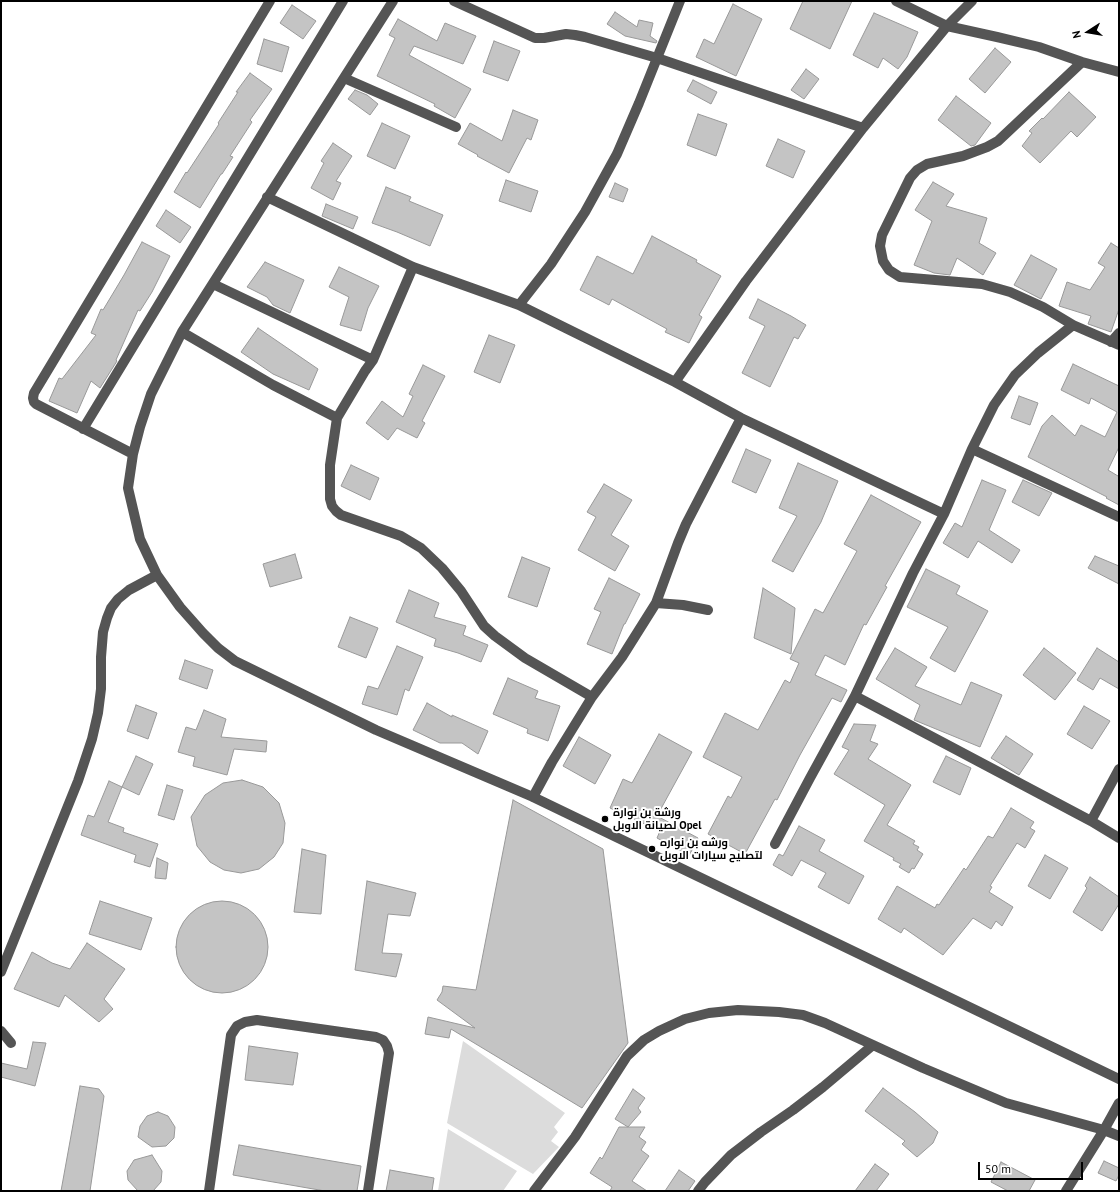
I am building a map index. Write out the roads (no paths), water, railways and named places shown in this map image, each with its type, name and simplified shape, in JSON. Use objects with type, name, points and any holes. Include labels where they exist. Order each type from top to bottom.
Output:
[{"type":"street","points":[[133,454],[36,404],[33,398],[34,393],[270,1]]},
{"type":"street","points":[[83,429],[343,1]]},
{"type":"street","points":[[394,1],[267,197],[182,332],[151,394],[133,454],[128,488],[140,539],[157,575],[180,607],[203,633],[218,648],[235,661],[376,730],[533,797],[1119,1079]]},
{"type":"street","points":[[454,1],[535,38],[566,34],[575,35],[657,58],[863,128]]},
{"type":"street","points":[[519,305],[551,264],[585,212],[617,154],[680,1]]},
{"type":"street","points":[[896,1],[947,26],[997,36],[1039,47],[1082,62],[1119,72]]},
{"type":"street","points":[[675,382],[746,281],[863,128],[947,26],[972,1]]},
{"type":"street","points":[[1082,62],[998,141],[969,154],[927,164],[917,170],[910,178],[882,235],[880,246],[883,260],[889,270],[900,277],[982,284],[1010,292],[1043,307],[1074,325],[1115,344],[1119,333]]},
{"type":"street","points":[[344,78],[456,127]]},
{"type":"street","points":[[267,197],[413,267],[519,305],[675,382],[741,418],[944,514]]},
{"type":"street","points":[[413,267],[373,360],[365,370],[337,418],[330,465],[330,499],[332,506],[336,511],[347,518],[401,536],[421,548],[442,568],[461,591],[484,626],[495,636],[525,658],[592,697]]},
{"type":"street","points":[[213,284],[373,360]]},
{"type":"street","points":[[775,844],[855,696],[913,573],[944,514],[972,449],[994,405],[1015,375],[1038,353],[1074,325]]},
{"type":"street","points":[[182,332],[273,385],[337,418]]},
{"type":"street","points":[[533,797],[552,762],[592,697],[622,657],[656,603],[686,524],[741,418]]},
{"type":"street","points":[[972,449],[1119,517]]},
{"type":"street","points":[[1,972],[78,782],[92,739],[98,713],[101,689],[103,632],[107,618],[111,608],[118,599],[129,590],[157,575]]},
{"type":"street","points":[[656,603],[683,605],[708,610]]},
{"type":"street","points":[[855,696],[1091,821],[1119,838]]},
{"type":"street","points":[[1091,821],[1119,769]]},
{"type":"street","points":[[534,1191],[575,1137],[627,1056],[644,1040],[685,1019],[709,1013],[738,1010],[803,1015],[825,1023],[923,1068],[1006,1103],[1104,1130],[1119,1136]]},
{"type":"street","points":[[209,1191],[231,1035],[237,1026],[245,1022],[257,1020],[376,1037],[383,1040],[387,1046],[389,1053],[368,1191]]},
{"type":"street","points":[[1,1031],[11,1043]]},
{"type":"street","points":[[698,1191],[731,1155],[823,1087],[873,1045]]},
{"type":"street","points":[[1066,1191],[1119,1103]]},
{"type":"place","name":"ورشة بن نوارة لصيانة الاوبل Opel","points":[[605,819]]},
{"type":"place","name":"ورشه بن نواره لتصليح سيارات الاوبل","points":[[652,849]]}]
